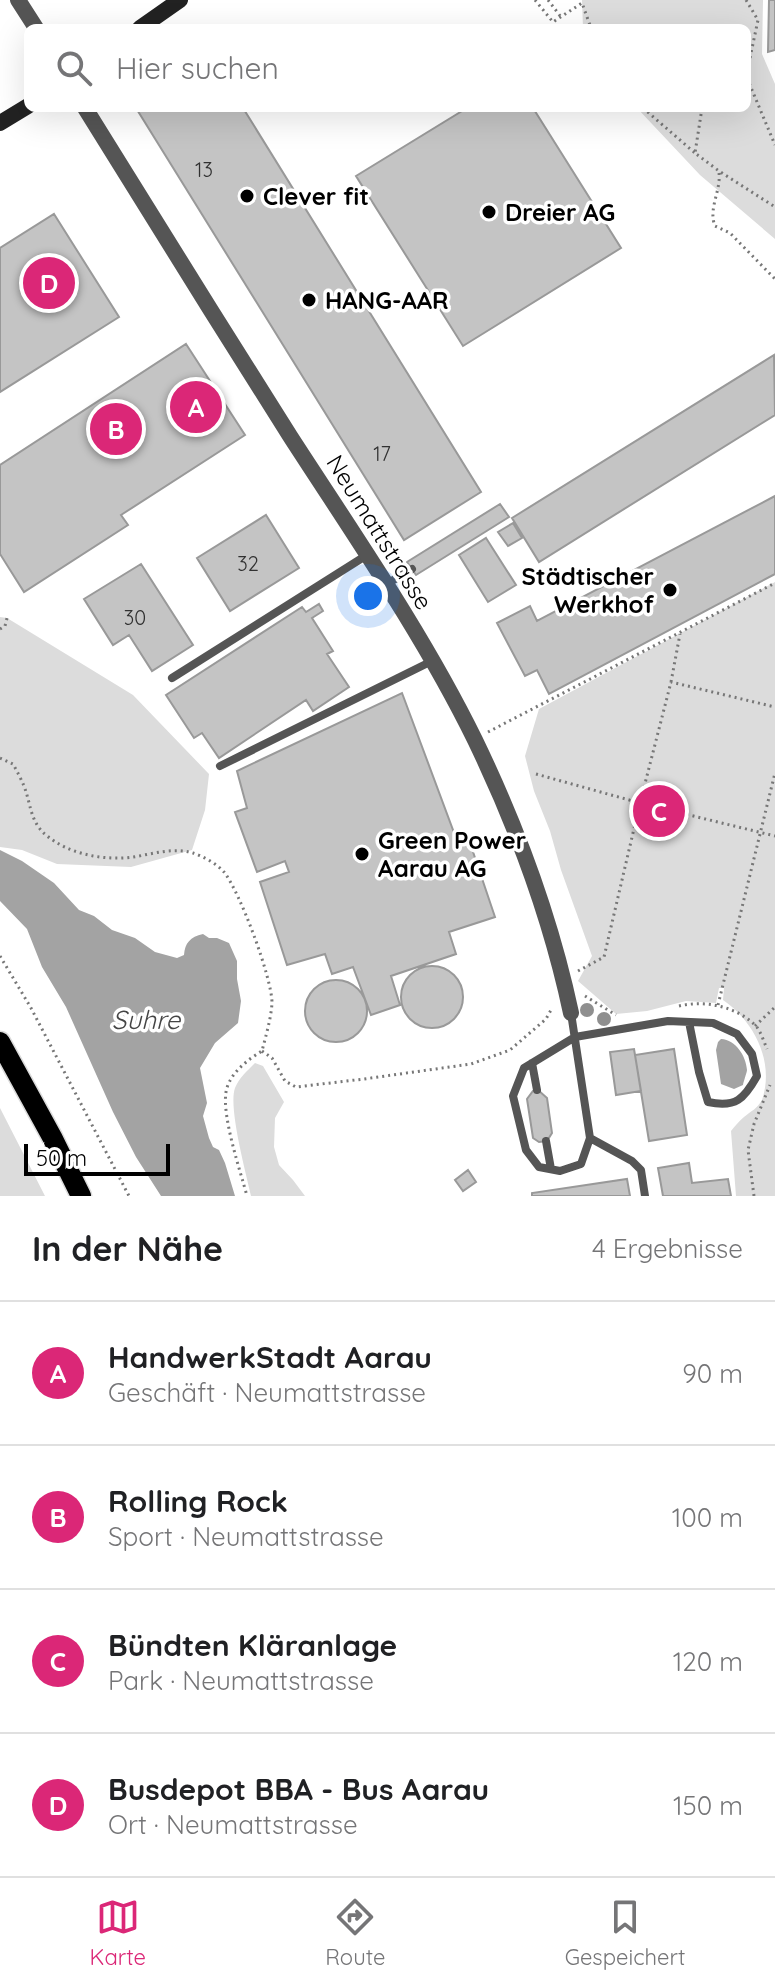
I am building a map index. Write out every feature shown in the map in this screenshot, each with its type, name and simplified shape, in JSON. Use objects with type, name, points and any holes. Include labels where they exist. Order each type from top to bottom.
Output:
[{"type":"main road","points":[[146,24],[180,0]]},
{"type":"main road","points":[[0,123],[24,108]]},
{"type":"main road","points":[[0,1042],[81,1196]]},
{"type":"street","points":[[18,0],[33,24]]},
{"type":"street","name":"Neumattstrasse","points":[[87,112],[367,555],[432,661],[474,739],[546,915],[571,1013]]},
{"type":"lane","points":[[172,678],[367,555]]},
{"type":"lane","points":[[385,585],[412,569]]},
{"type":"lane","points":[[220,766],[432,661]]},
{"type":"lane","points":[[571,1013],[575,1037],[590,1138],[581,1164],[560,1171],[539,1167],[526,1150],[513,1096],[524,1068],[575,1037],[668,1021],[713,1023],[737,1034],[752,1054],[757,1076],[746,1095],[725,1106],[708,1102],[689,1022]]},
{"type":"lane","points":[[532,1063],[537,1090]]},
{"type":"lane","points":[[590,1138],[632,1161],[641,1170],[645,1196]]},
{"type":"lane","points":[[546,1141],[551,1169]]},
{"type":"path","points":[[535,0],[553,22],[582,3],[590,24]]},
{"type":"path","points":[[548,0],[561,17]]},
{"type":"path","points":[[746,0],[758,20],[751,53]]},
{"type":"path","points":[[751,88],[775,145]]},
{"type":"path","points":[[648,112],[719,171],[775,207]]},
{"type":"path","points":[[695,153],[701,112]]},
{"type":"path","points":[[719,171],[720,182],[711,217],[715,226],[730,233],[775,279]]},
{"type":"path","points":[[474,739],[775,583]]},
{"type":"path","points":[[0,629],[5,626],[7,618]]},
{"type":"path","points":[[262,1051],[272,1058],[285,1081],[296,1087],[471,1064],[510,1050],[546,1019],[564,980],[604,957],[681,633]]},
{"type":"path","points":[[671,682],[775,707]]},
{"type":"path","points":[[0,758],[13,764],[24,786],[34,822],[47,836],[69,848],[114,858],[176,850],[208,859],[224,872],[250,927],[271,987],[270,1021],[262,1051],[249,1059],[233,1076],[226,1091],[227,1114],[247,1196]]},
{"type":"path","points":[[718,1005],[775,773]]},
{"type":"path","points":[[536,774],[775,836]]},
{"type":"path","points":[[0,956],[31,1008],[129,1196]]},
{"type":"path","points":[[755,1026],[775,1007]]},
{"type":"shaded area","points":[[582,0],[763,0],[762,54],[775,84],[775,239],[700,175],[641,112],[751,112],[751,24],[583,24]]},
{"type":"shaded area","points":[[775,582],[775,1196],[736,1196],[731,1131],[762,1100],[766,1071],[759,1044],[744,1019],[723,1000],[724,988],[719,988],[716,1003],[686,1001],[647,1011],[616,1014],[578,981],[592,956],[534,791],[525,756],[539,709]]},
{"type":"shaded area","points":[[0,617],[7,618],[133,695],[209,774],[205,810],[192,850],[131,867],[57,864],[22,850],[0,847]]},
{"type":"shaded area","points":[[255,1063],[263,1066],[284,1102],[275,1118],[274,1147],[279,1165],[305,1196],[251,1196],[238,1140],[233,1097],[239,1081]]},
{"type":"shaded area","points":[[0,1108],[45,1196],[0,1196]]},
{"type":"water","name":"Suhre","points":[[0,850],[54,883],[79,910],[94,916],[112,930],[135,938],[155,952],[177,958],[184,955],[189,941],[203,934],[229,943],[237,961],[241,1001],[238,1023],[215,1043],[200,1068],[207,1103],[203,1116],[209,1138],[225,1163],[235,1196],[161,1196],[113,1112],[66,1007],[42,967],[27,929],[0,901]]},
{"type":"water","points":[[721,1039],[736,1046],[746,1065],[743,1085],[734,1089],[721,1084],[716,1050]]},
{"type":"building","points":[[769,0],[775,0],[775,50],[768,52]]},
{"type":"building","name":"HANG-AAR","points":[[138,112],[245,112],[481,492],[404,540]]},
{"type":"building","name":"Dreier AG","points":[[460,112],[536,112],[621,248],[463,346],[356,176]]},
{"type":"building","points":[[54,214],[119,317],[0,392],[0,248]]},
{"type":"building","points":[[186,344],[245,435],[121,515],[128,525],[24,592],[0,554],[0,465]]},
{"type":"building","name":"Städtischer Werkhof","points":[[774,355],[775,415],[539,562],[512,518]]},
{"type":"building","name":"Städtischer Werkhof","points":[[775,496],[775,574],[549,694],[537,670],[525,676],[497,623],[530,606],[537,621]]},
{"type":"building","points":[[500,504],[509,517],[416,575],[407,562]]},
{"type":"building","points":[[266,515],[299,568],[230,611],[197,558]]},
{"type":"building","points":[[513,523],[522,538],[508,546],[498,532]]},
{"type":"building","points":[[486,538],[516,585],[488,602],[459,555]]},
{"type":"building","points":[[141,564],[193,645],[152,671],[129,635],[113,645],[84,599]]},
{"type":"building","points":[[319,604],[323,611],[312,618],[333,651],[327,654],[349,687],[313,711],[306,700],[219,758],[202,733],[194,738],[166,695],[302,607],[306,612]]},
{"type":"building","name":"Green Power Aarau AG","points":[[402,693],[459,846],[470,843],[495,917],[449,932],[456,954],[391,976],[400,1005],[371,1015],[353,967],[332,974],[325,954],[287,965],[260,882],[289,872],[285,861],[257,872],[235,812],[247,808],[237,771]]},
{"type":"building","points":[[426,966],[438,966],[454,975],[461,985],[461,1009],[454,1019],[438,1028],[426,1028],[406,1014],[401,1003],[401,991],[415,971]]},
{"type":"building","points":[[330,980],[342,980],[358,989],[365,999],[365,1023],[358,1033],[342,1042],[330,1042],[310,1028],[305,1017],[305,1005],[319,985]]},
{"type":"building","points":[[634,1049],[641,1091],[616,1095],[610,1052]]},
{"type":"building","points":[[674,1049],[687,1135],[649,1141],[635,1055]]},
{"type":"building","points":[[538,1090],[547,1098],[552,1133],[547,1141],[539,1142],[533,1138],[527,1099]]},
{"type":"building","points":[[689,1163],[692,1183],[728,1179],[731,1196],[663,1196],[658,1168]]},
{"type":"building","points":[[468,1170],[476,1182],[463,1191],[455,1180]]},
{"type":"building","points":[[627,1179],[630,1196],[532,1196],[532,1193]]},
{"type":"place","name":"Clever fit","points":[[247,196]]},
{"type":"place","name":"Dreier AG","points":[[489,212]]},
{"type":"place","name":"Busdepot BBA - Bus Aarau","points":[[49,283]]},
{"type":"place","name":"HANG-AAR","points":[[309,300]]},
{"type":"place","name":"HandwerkStadt Aarau","points":[[196,407]]},
{"type":"place","name":"Rolling Rock","points":[[116,429]]},
{"type":"place","name":"Städtischer Werkhof","points":[[670,590]]},
{"type":"place","name":"Bündten Kläranlage","points":[[659,811]]},
{"type":"place","name":"Green Power Aarau AG","points":[[362,854]]}]
